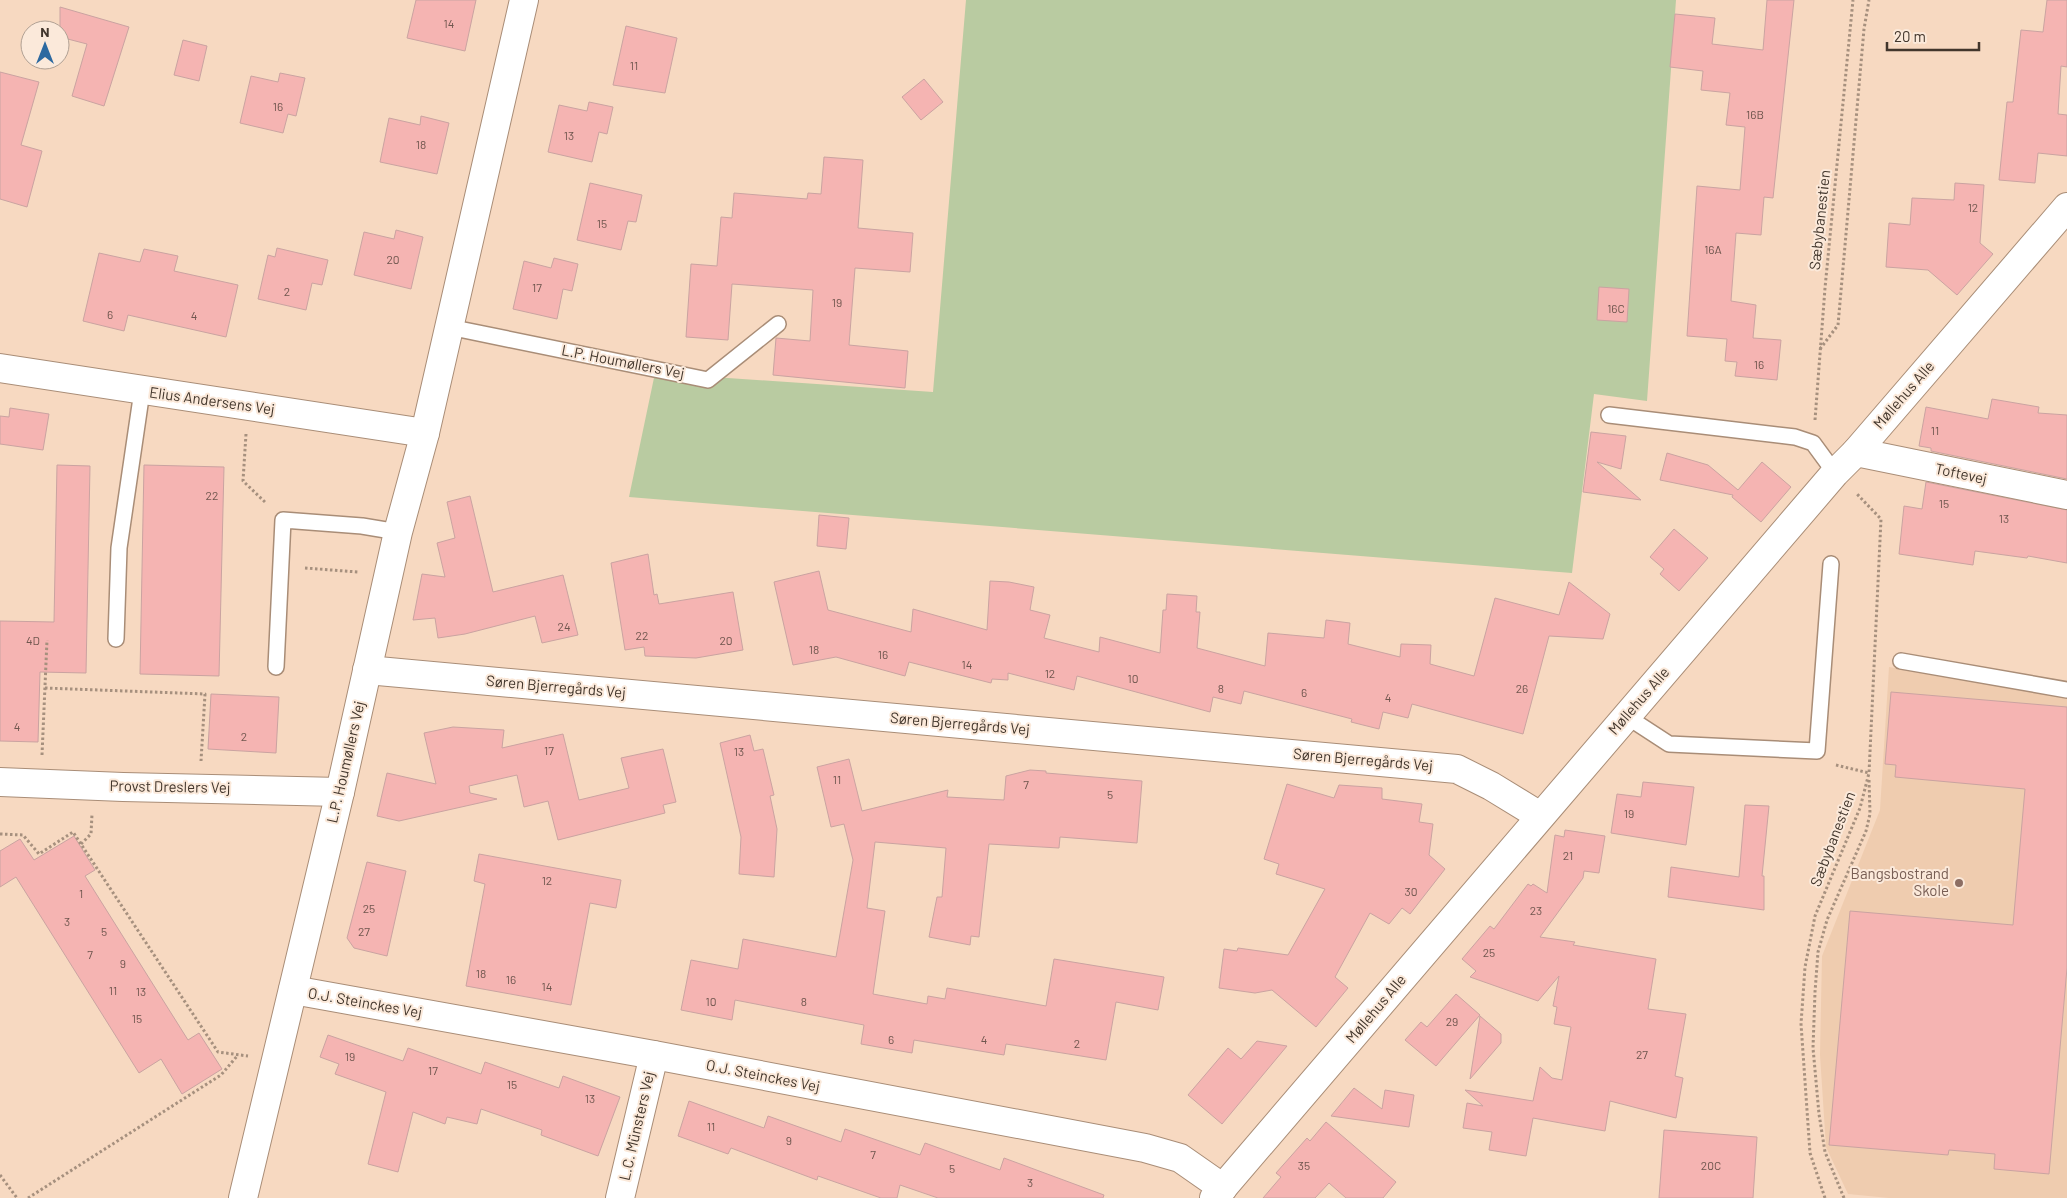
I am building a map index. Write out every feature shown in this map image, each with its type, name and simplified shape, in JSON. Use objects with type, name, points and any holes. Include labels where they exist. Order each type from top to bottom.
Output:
[{"type":"street","name":"L.P. Houmøllers Vej","points":[[243,1198],[340,792],[398,532],[425,433],[524,0]]},
{"type":"street","name":"Møllehus Alle","points":[[1218,1193],[1834,473],[1856,452],[2067,207]]},
{"type":"street","name":"Elius Andersens Vej","points":[[0,368],[425,433]]},
{"type":"street","name":"Toftevej","points":[[1856,452],[2067,495]]},
{"type":"street","name":"Søren Bjerregårds Vej","points":[[367,670],[1457,769],[1491,786],[1540,816]]},
{"type":"street","name":"Provst Dreslers Vej","points":[[0,782],[340,792]]},
{"type":"street","name":"O.J. Steinckes Vej","points":[[293,990],[654,1055],[1145,1148],[1180,1158],[1218,1193]]},
{"type":"street","name":"L.C. Münsters Vej","points":[[620,1198],[654,1055]]},
{"type":"lane","name":"L.P. Houmøllers Vej","points":[[449,327],[708,380],[778,324]]},
{"type":"lane","points":[[116,638],[119,548],[142,391]]},
{"type":"lane","points":[[1609,415],[1795,437],[1813,443],[1834,473]]},
{"type":"lane","points":[[276,667],[283,520],[362,526],[398,532]]},
{"type":"lane","points":[[1626,716],[1669,744],[1817,752],[1831,564]]},
{"type":"lane","points":[[1901,661],[2067,690]]},
{"type":"path","name":"Sæbybanestien","points":[[1813,443],[1853,0]]},
{"type":"path","points":[[1820,350],[1838,325],[1868,0]]},
{"type":"path","points":[[247,406],[243,481],[283,520]]},
{"type":"path","name":"Sæbybanestien","points":[[1825,1198],[1810,1153],[1801,1024],[1805,967],[1815,916],[1860,808],[1869,773],[1881,519],[1834,473]]},
{"type":"path","points":[[281,566],[389,575]]},
{"type":"path","points":[[40,783],[47,640]]},
{"type":"path","points":[[45,688],[205,694],[200,787]]},
{"type":"path","points":[[1817,752],[1827,763],[1869,773],[1870,814],[1866,831],[1827,920],[1818,952],[1814,992],[1813,1048],[1819,1114],[1825,1152],[1844,1198]]},
{"type":"path","points":[[0,834],[23,834],[38,854],[73,832],[218,1052],[276,1060]]},
{"type":"path","points":[[28,1198],[220,1076],[238,1055]]},
{"type":"path","points":[[0,1175],[17,1198]]},
{"type":"shaded area","name":"Bangsbostrand Skole","points":[[1889,667],[2067,697],[2067,1198],[1889,1198],[1848,1194],[1826,1147],[1820,1055],[1822,956],[1880,810]]},
{"type":"green space","points":[[966,0],[1676,0],[1647,401],[1594,394],[1572,573],[629,497],[655,373],[933,392]]},
{"type":"building","points":[[416,0],[476,0],[465,51],[407,38]]},
{"type":"building","points":[[1767,0],[1794,0],[1773,198],[1764,197],[1761,235],[1736,233],[1731,301],[1756,305],[1753,338],[1781,340],[1777,380],[1735,376],[1737,362],[1725,361],[1727,339],[1687,336],[1697,186],[1740,190],[1745,127],[1726,125],[1730,93],[1701,90],[1703,71],[1670,67],[1675,14],[1715,18],[1712,44],[1763,50]]},
{"type":"building","points":[[2047,0],[2067,0],[2067,67],[2061,66],[2058,114],[2067,115],[2067,156],[2038,153],[2035,183],[1999,180],[2007,102],[2013,102],[2021,30],[2043,32]]},
{"type":"building","points":[[60,7],[129,27],[104,106],[72,96],[87,44],[70,40],[70,20],[60,20]]},
{"type":"building","points":[[626,26],[677,38],[665,93],[613,85]]},
{"type":"building","points":[[183,40],[207,46],[199,81],[174,75]]},
{"type":"building","points":[[0,72],[39,82],[21,145],[42,151],[27,207],[0,199]]},
{"type":"building","points":[[280,73],[305,78],[296,116],[288,114],[283,133],[240,123],[251,76],[278,82]]},
{"type":"building","points":[[924,79],[943,102],[921,120],[902,97]]},
{"type":"building","points":[[589,102],[613,107],[607,134],[599,132],[592,162],[548,152],[559,105],[587,111]]},
{"type":"building","points":[[421,116],[449,123],[437,174],[380,162],[389,118],[420,125]]},
{"type":"building","points":[[824,157],[863,160],[858,228],[913,233],[910,272],[855,268],[849,345],[908,351],[905,388],[773,375],[776,338],[810,341],[813,290],[732,284],[728,340],[686,337],[691,264],[717,266],[721,217],[732,218],[734,193],[807,199],[808,193],[821,194]]},
{"type":"building","points":[[590,183],[642,195],[636,222],[628,221],[621,250],[577,240]]},
{"type":"building","points":[[1955,183],[1984,185],[1980,243],[1993,254],[1957,295],[1928,270],[1886,267],[1889,223],[1910,225],[1912,198],[1954,200]]},
{"type":"building","points":[[396,230],[423,237],[411,289],[354,275],[364,232],[394,239]]},
{"type":"building","points":[[277,248],[328,260],[322,285],[312,283],[306,310],[258,299],[268,255],[275,257]]},
{"type":"building","points":[[144,249],[178,256],[174,271],[238,285],[226,337],[128,315],[124,331],[83,321],[99,253],[140,262]]},
{"type":"building","points":[[554,258],[578,264],[572,291],[563,289],[557,319],[513,309],[524,261],[551,268]]},
{"type":"building","points":[[1599,287],[1629,289],[1627,322],[1597,320]]},
{"type":"building","points":[[1992,399],[2039,407],[2038,413],[2067,415],[2067,479],[1931,451],[1931,448],[1919,446],[1926,407],[1988,419]]},
{"type":"building","points":[[10,408],[49,414],[43,450],[0,444],[0,416],[9,417]]},
{"type":"building","points":[[1591,432],[1626,436],[1621,469],[1597,462],[1641,500],[1583,492]]},
{"type":"building","points":[[1667,453],[1708,465],[1738,490],[1762,462],[1791,487],[1761,522],[1732,497],[1733,495],[1660,480]]},
{"type":"building","points":[[57,465],[90,466],[86,673],[40,672],[38,742],[0,741],[0,621],[54,622]]},
{"type":"building","points":[[144,465],[224,467],[219,676],[140,674]]},
{"type":"building","points":[[1926,482],[2067,510],[2067,563],[2028,556],[2027,558],[1975,551],[1973,565],[1899,554],[1904,506],[1922,509]]},
{"type":"building","points":[[470,496],[493,592],[563,575],[578,635],[542,643],[535,616],[465,634],[438,638],[435,618],[413,620],[422,574],[445,577],[437,543],[455,538],[447,502]]},
{"type":"building","points":[[819,515],[849,518],[846,549],[817,546]]},
{"type":"building","points":[[1674,529],[1708,558],[1679,591],[1660,574],[1664,569],[1650,557]]},
{"type":"building","points":[[648,554],[654,595],[657,594],[659,604],[733,592],[743,650],[696,658],[645,656],[644,647],[625,650],[611,563]]},
{"type":"building","points":[[819,571],[828,610],[911,632],[913,609],[987,630],[990,581],[1009,582],[1034,587],[1030,610],[1050,615],[1044,638],[1099,652],[1100,637],[1160,653],[1163,610],[1166,610],[1167,594],[1197,596],[1196,612],[1200,612],[1197,648],[1265,666],[1268,633],[1324,638],[1326,620],[1350,623],[1348,644],[1400,657],[1401,644],[1431,645],[1430,664],[1474,676],[1495,598],[1559,615],[1569,582],[1610,614],[1603,639],[1549,636],[1523,734],[1412,704],[1408,718],[1383,712],[1379,729],[1351,722],[1352,719],[1244,691],[1241,704],[1213,697],[1210,712],[1077,676],[1074,690],[1008,673],[1008,680],[992,679],[991,683],[909,662],[905,676],[836,657],[793,665],[774,582]]},
{"type":"building","name":"Bangsbostrand Skole","points":[[1891,692],[2067,707],[2067,968],[2049,1174],[1994,1169],[1995,1154],[1949,1150],[1948,1155],[1829,1145],[1850,911],[2013,925],[2025,789],[1895,777],[1896,765],[1885,764]]},
{"type":"building","points":[[211,694],[279,697],[276,753],[208,749]]},
{"type":"building","points":[[453,727],[504,730],[502,748],[563,734],[579,800],[629,788],[621,758],[663,749],[676,802],[663,805],[665,813],[558,840],[548,801],[524,807],[517,775],[469,786],[470,793],[497,799],[399,821],[377,816],[387,773],[436,784],[424,733]]},
{"type":"building","points":[[750,735],[754,751],[763,749],[774,795],[770,796],[777,829],[774,877],[739,874],[741,837],[720,743]]},
{"type":"building","points":[[849,759],[862,811],[948,790],[947,797],[1004,800],[1006,776],[1030,770],[1142,781],[1137,843],[1060,837],[1059,848],[989,844],[979,937],[971,936],[970,945],[929,937],[937,897],[942,897],[946,848],[875,842],[867,908],[885,911],[873,994],[927,1004],[928,996],[945,999],[947,988],[1046,1006],[1054,959],[1164,977],[1158,1010],[1116,1002],[1106,1060],[1006,1044],[1004,1055],[914,1040],[912,1053],[861,1044],[864,1025],[735,1000],[732,1020],[681,1010],[691,960],[738,969],[743,939],[836,957],[853,860],[844,824],[831,827],[817,767]]},
{"type":"building","points":[[1643,782],[1694,787],[1686,845],[1611,833],[1617,794],[1641,797]]},
{"type":"building","points":[[1287,784],[1334,798],[1339,785],[1382,788],[1382,799],[1422,804],[1419,822],[1433,824],[1429,855],[1445,869],[1410,914],[1402,908],[1389,924],[1370,913],[1335,977],[1348,988],[1316,1027],[1272,990],[1255,993],[1219,988],[1224,949],[1237,951],[1238,948],[1288,955],[1325,889],[1276,874],[1279,864],[1264,859]]},
{"type":"building","points":[[1745,805],[1769,806],[1762,876],[1764,876],[1764,910],[1668,897],[1671,867],[1739,877]]},
{"type":"building","points":[[1565,830],[1605,836],[1599,873],[1584,871],[1583,878],[1540,937],[1575,942],[1573,945],[1656,959],[1648,1009],[1686,1014],[1675,1076],[1683,1078],[1676,1118],[1610,1101],[1605,1131],[1533,1118],[1526,1156],[1489,1150],[1492,1132],[1463,1128],[1467,1103],[1483,1106],[1465,1090],[1533,1101],[1540,1067],[1552,1078],[1562,1080],[1571,1027],[1554,1024],[1557,1007],[1553,1006],[1559,976],[1538,1001],[1470,977],[1476,971],[1462,959],[1490,926],[1494,929],[1528,884],[1531,886],[1533,884],[1547,893],[1555,835],[1564,837]]},
{"type":"building","points":[[74,836],[95,870],[85,876],[188,1040],[199,1033],[222,1069],[182,1094],[161,1059],[139,1073],[16,877],[0,887],[0,851],[20,839],[34,860]]},
{"type":"building","points":[[479,854],[621,880],[616,908],[590,903],[571,1005],[466,986],[485,884],[474,881]]},
{"type":"building","points":[[367,862],[406,871],[387,956],[354,948],[347,938]]},
{"type":"building","points":[[1456,994],[1480,1015],[1436,1066],[1405,1040],[1421,1022],[1427,1027]]},
{"type":"building","points":[[1480,1016],[1501,1034],[1501,1043],[1470,1079]]},
{"type":"building","points":[[328,1035],[403,1061],[408,1048],[481,1074],[485,1062],[559,1088],[563,1076],[620,1097],[598,1156],[541,1135],[542,1130],[481,1109],[477,1124],[447,1117],[445,1124],[413,1112],[398,1172],[368,1164],[386,1092],[335,1074],[339,1064],[320,1057]]},
{"type":"building","points":[[1257,1041],[1287,1046],[1222,1124],[1188,1095],[1228,1048],[1241,1059]]},
{"type":"building","points":[[1354,1088],[1382,1109],[1385,1090],[1414,1095],[1409,1127],[1331,1116]]},
{"type":"building","points":[[689,1101],[764,1128],[768,1116],[841,1142],[845,1129],[920,1155],[925,1143],[1000,1170],[1004,1158],[1104,1195],[1103,1198],[938,1198],[900,1185],[897,1198],[881,1198],[818,1176],[817,1180],[731,1148],[728,1154],[678,1136]]},
{"type":"building","points":[[1326,1122],[1396,1182],[1383,1198],[1346,1198],[1329,1183],[1315,1198],[1263,1198],[1281,1177],[1276,1173],[1307,1138],[1310,1141]]},
{"type":"building","points":[[1664,1130],[1757,1137],[1753,1198],[1659,1198]]},
{"type":"place","name":"Bangsbostrand Skole","points":[[1959,883]]}]
